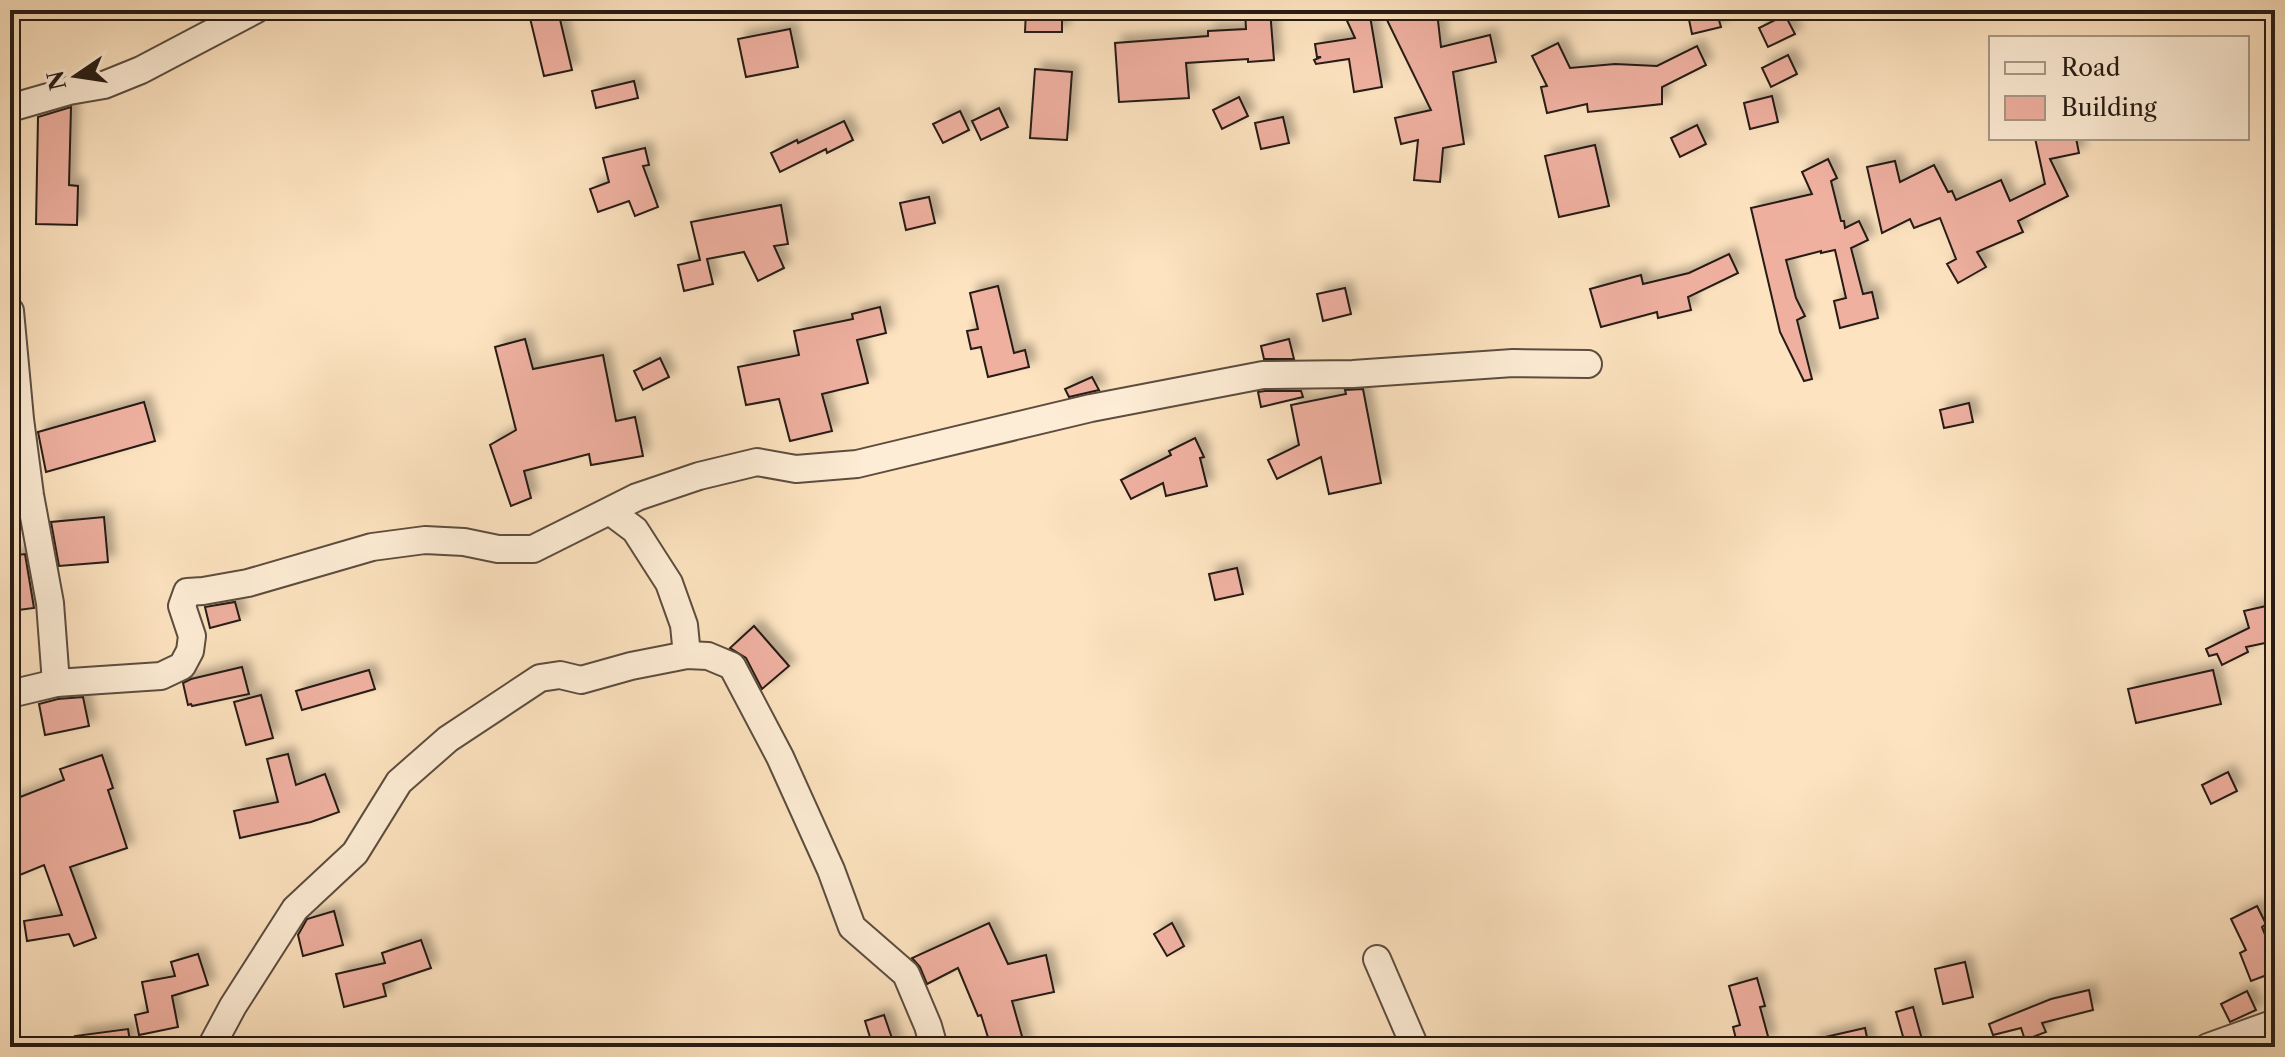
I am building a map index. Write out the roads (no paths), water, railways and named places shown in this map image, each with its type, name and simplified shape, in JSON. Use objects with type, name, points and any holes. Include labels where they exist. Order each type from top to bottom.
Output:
[{"type":"street","points":[[10,108],[69,91],[104,85],[141,70],[255,10]]},
{"type":"street","points":[[10,311],[28,480],[50,603],[56,683]]},
{"type":"street","points":[[10,694],[56,683],[161,676],[182,666],[190,651],[192,636],[182,606],[187,592],[248,583],[372,547],[425,540],[464,542],[498,549],[533,549],[637,497],[699,476],[757,462],[796,469],[857,464],[1091,408],[1263,375],[1353,374],[1513,363],[1588,364]]},
{"type":"street","points":[[611,512],[635,530],[669,583],[684,625],[687,655]]},
{"type":"street","points":[[211,1047],[233,1006],[295,909],[355,853],[399,782],[448,739],[540,678],[560,675],[581,680],[687,655],[708,656],[732,666],[780,757],[831,870],[852,927],[906,974],[934,1047]]},
{"type":"street","points":[[1377,959],[1415,1047]]},
{"type":"street","points":[[2208,1047],[2275,1023]]}]
